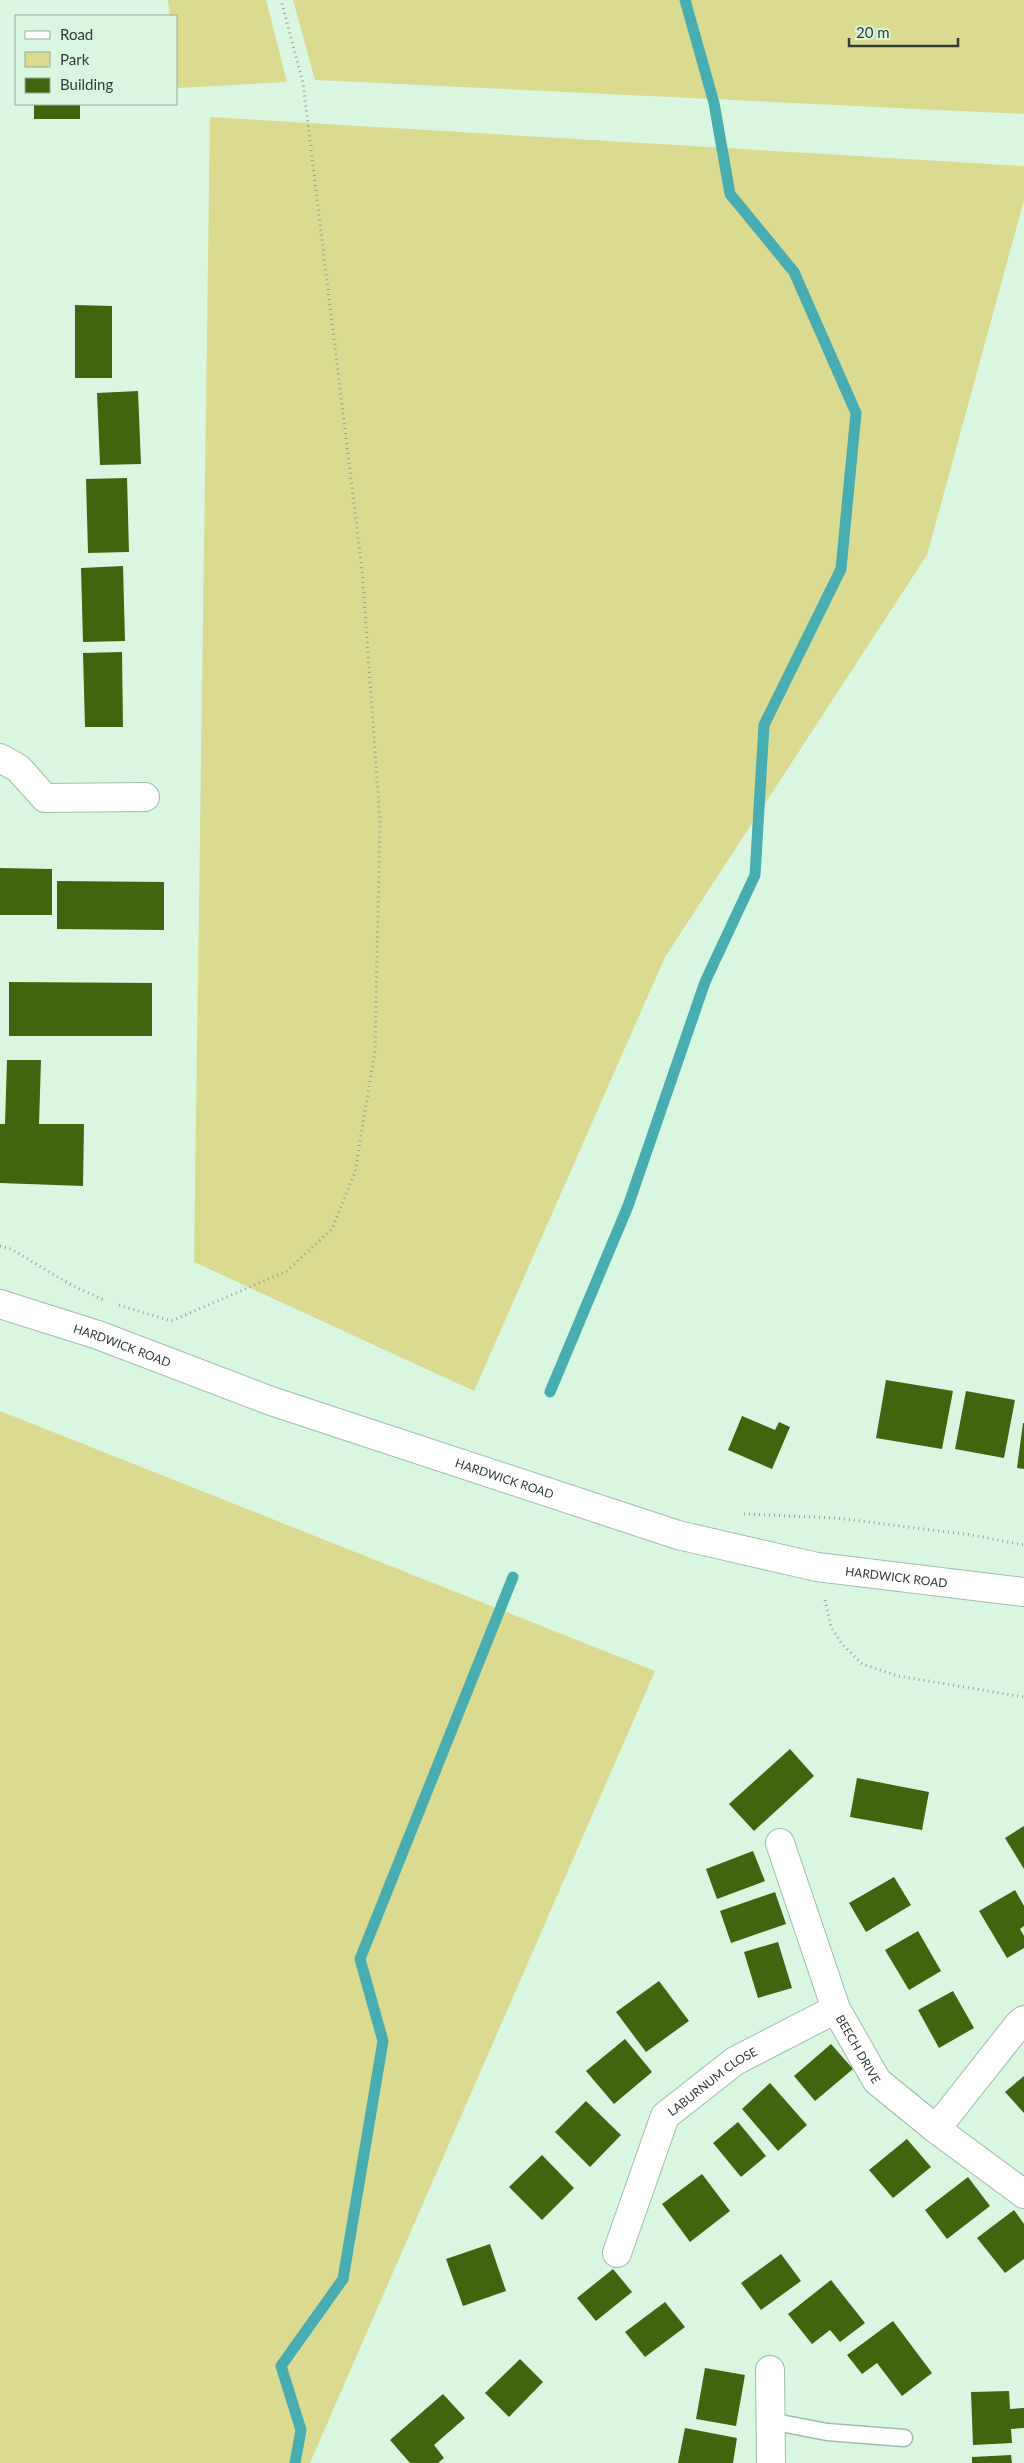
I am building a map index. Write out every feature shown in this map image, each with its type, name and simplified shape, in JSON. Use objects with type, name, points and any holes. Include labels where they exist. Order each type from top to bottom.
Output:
[{"type":"street","points":[[0,758],[18,768],[45,798],[145,797]]},
{"type":"street","name":"HARDWICK ROAD","points":[[0,1304],[98,1336],[271,1401],[678,1535],[817,1567],[1024,1592]]},
{"type":"street","name":"BEECH DRIVE","points":[[780,1843],[836,2010],[877,2081],[936,2129],[1024,2194]]},
{"type":"street","name":"LABURNUM CLOSE","points":[[617,2252],[665,2116],[735,2061],[836,2010]]},
{"type":"street","points":[[936,2129],[1024,2020]]},
{"type":"street","points":[[770,2370],[771,2463]]},
{"type":"lane","points":[[770,2421],[827,2432],[904,2438]]},
{"type":"path","points":[[118,1305],[171,1321],[287,1272],[332,1229],[355,1172],[375,1050],[380,820],[362,570],[303,83],[281,0]]},
{"type":"path","points":[[0,1246],[11,1249],[73,1286],[109,1302]]},
{"type":"path","points":[[738,1514],[836,1518],[972,1536],[1024,1545]]},
{"type":"green space","points":[[168,0],[266,0],[287,82],[178,88],[178,15],[170,15]]},
{"type":"green space","points":[[293,0],[1024,0],[1024,114],[315,80]]},
{"type":"green space","points":[[210,117],[1024,166],[1024,200],[927,555],[665,957],[474,1391],[194,1262]]},
{"type":"green space","points":[[0,1411],[655,1671],[310,2463],[0,2463]]},
{"type":"building","points":[[34,105],[80,105],[80,119],[34,119]]},
{"type":"building","points":[[75,305],[112,306],[112,378],[75,378]]},
{"type":"building","points":[[138,391],[141,464],[100,465],[97,393]]},
{"type":"building","points":[[127,478],[129,552],[88,553],[86,479]]},
{"type":"building","points":[[123,566],[125,641],[83,642],[81,568]]},
{"type":"building","points":[[122,652],[123,727],[85,727],[83,653]]},
{"type":"building","points":[[0,868],[52,869],[52,915],[0,915]]},
{"type":"building","points":[[57,881],[164,882],[164,930],[57,929]]},
{"type":"building","points":[[9,982],[152,983],[152,1036],[9,1036]]},
{"type":"building","points":[[7,1060],[41,1060],[39,1124],[84,1124],[83,1186],[0,1183],[0,1124],[5,1124]]},
{"type":"building","points":[[886,1380],[953,1391],[942,1449],[876,1438]]},
{"type":"building","points":[[966,1391],[1015,1400],[1004,1458],[955,1449]]},
{"type":"building","points":[[742,1416],[775,1430],[779,1422],[790,1427],[772,1469],[728,1450]]},
{"type":"building","points":[[1024,1423],[1024,1469],[1017,1468]]},
{"type":"building","points":[[790,1749],[814,1776],[754,1831],[729,1804]]},
{"type":"building","points":[[857,1778],[929,1792],[922,1830],[850,1817]]},
{"type":"building","points":[[1024,1826],[1024,1869],[1005,1838]]},
{"type":"building","points":[[753,1851],[765,1881],[717,1899],[706,1869]]},
{"type":"building","points":[[894,1877],[911,1905],[866,1932],[849,1903]]},
{"type":"building","points":[[1015,1890],[1024,1906],[1024,1926],[1020,1929],[1024,1936],[1024,1948],[1007,1958],[979,1911]]},
{"type":"building","points":[[775,1892],[786,1924],[731,1943],[720,1911]]},
{"type":"building","points":[[918,1931],[941,1971],[909,1990],[885,1950]]},
{"type":"building","points":[[778,1942],[792,1988],[758,1998],[744,1952]]},
{"type":"building","points":[[659,1981],[689,2021],[646,2052],[616,2012]]},
{"type":"building","points":[[953,1991],[974,2028],[939,2048],[918,2010]]},
{"type":"building","points":[[625,2039],[652,2072],[614,2104],[586,2071]]},
{"type":"building","points":[[831,2044],[853,2069],[815,2101],[794,2076]]},
{"type":"building","points":[[1024,2076],[1024,2113],[1005,2092]]},
{"type":"building","points":[[770,2083],[807,2125],[778,2151],[742,2109]]},
{"type":"building","points":[[586,2101],[621,2135],[590,2167],[555,2132]]},
{"type":"building","points":[[738,2122],[766,2156],[741,2177],[713,2143]]},
{"type":"building","points":[[907,2139],[931,2167],[893,2198],[869,2170]]},
{"type":"building","points":[[542,2155],[574,2188],[542,2220],[509,2187]]},
{"type":"building","points":[[702,2174],[730,2211],[690,2242],[662,2204]]},
{"type":"building","points":[[968,2177],[990,2206],[947,2239],[925,2210]]},
{"type":"building","points":[[1014,2210],[1024,2224],[1024,2259],[1005,2273],[977,2238]]},
{"type":"building","points":[[490,2244],[506,2291],[463,2306],[446,2259]]},
{"type":"building","points":[[781,2254],[801,2281],[761,2310],[741,2283]]},
{"type":"building","points":[[613,2269],[632,2292],[596,2321],[577,2298]]},
{"type":"building","points":[[831,2280],[865,2323],[840,2342],[830,2330],[812,2344],[788,2314]]},
{"type":"building","points":[[665,2302],[685,2327],[645,2357],[625,2332]]},
{"type":"building","points":[[893,2321],[932,2373],[902,2396],[877,2363],[862,2374],[847,2355]]},
{"type":"building","points":[[520,2359],[543,2382],[509,2417],[485,2393]]},
{"type":"building","points":[[705,2368],[745,2375],[736,2426],[696,2419]]},
{"type":"building","points":[[1009,2391],[1010,2409],[1024,2408],[1024,2428],[1011,2429],[1012,2443],[973,2445],[971,2392]]},
{"type":"building","points":[[443,2394],[465,2418],[434,2445],[444,2458],[438,2463],[410,2463],[390,2440]]},
{"type":"building","points":[[685,2428],[737,2438],[733,2463],[678,2463]]},
{"type":"building","points":[[1011,2455],[1012,2463],[972,2463],[972,2457]]},
{"type":"waterway","points":[[550,1392],[628,1206],[705,982],[755,875],[764,725],[841,569],[856,413],[794,272],[730,194],[714,103],[685,0]]},
{"type":"waterway","points":[[295,2463],[301,2430],[281,2366],[343,2279],[383,2041],[360,1959],[513,1577]]}]
